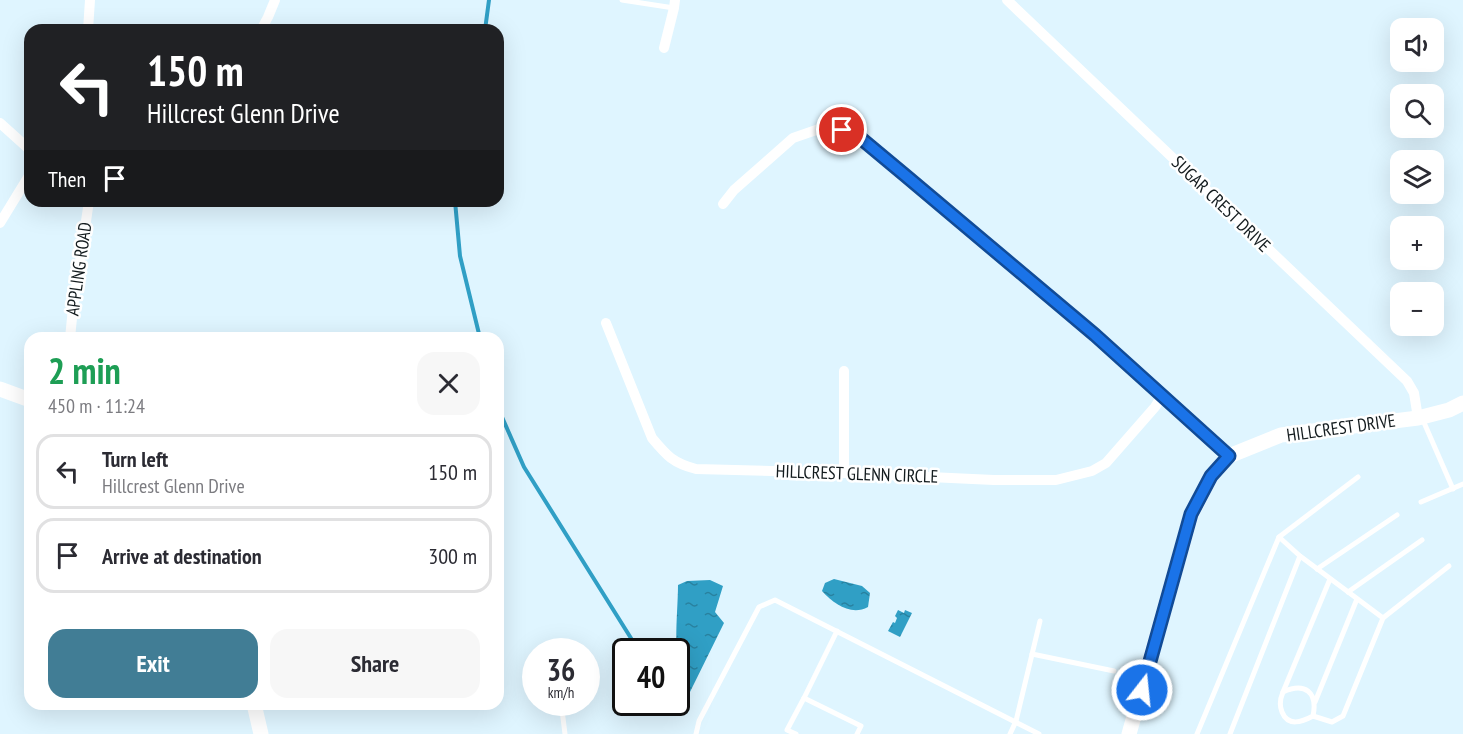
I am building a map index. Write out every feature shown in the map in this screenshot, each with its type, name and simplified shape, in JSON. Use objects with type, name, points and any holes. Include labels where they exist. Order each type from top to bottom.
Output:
[{"type":"street","points":[[88,24],[90,0]]},
{"type":"street","points":[[264,24],[275,0]]},
{"type":"street","name":"SUGAR CREST DRIVE","points":[[1007,0],[1407,381],[1414,393],[1420,417]]},
{"type":"street","points":[[664,48],[675,4]]},
{"type":"street","points":[[0,123],[24,145]]},
{"type":"street","points":[[723,204],[734,190],[793,138],[819,129],[842,130],[858,136],[1095,335],[1229,456]]},
{"type":"street","points":[[0,223],[24,184]]},
{"type":"street","name":"APPLING ROAD","points":[[71,332],[87,207]]},
{"type":"street","name":"HILLCREST GLENN CIRCLE","points":[[606,323],[652,438],[679,465],[696,469],[994,480],[1056,480],[1092,471],[1106,462],[1162,396]]},
{"type":"street","points":[[844,371],[844,473]]},
{"type":"street","points":[[0,389],[24,398]]},
{"type":"street","name":"HILLCREST DRIVE","points":[[1129,734],[1191,514],[1211,476],[1229,456],[1281,435],[1420,417],[1449,410],[1463,403]]},
{"type":"street","points":[[255,710],[261,734]]},
{"type":"lane","points":[[622,0],[675,4]]},
{"type":"lane","points":[[1420,417],[1453,489]]},
{"type":"lane","points":[[1197,734],[1279,537],[1358,477]]},
{"type":"lane","points":[[1421,502],[1463,484]]},
{"type":"lane","points":[[1317,569],[1397,515]]},
{"type":"lane","points":[[1279,537],[1300,556],[1383,618]]},
{"type":"lane","points":[[1348,592],[1422,540]]},
{"type":"lane","points":[[1230,734],[1300,556]]},
{"type":"lane","points":[[1330,579],[1280,703],[1285,717],[1294,722],[1301,722],[1313,716],[1332,722],[1344,716],[1383,618],[1449,566]]},
{"type":"lane","points":[[1314,703],[1357,599]]},
{"type":"lane","points":[[696,734],[699,721],[759,607],[775,600],[1039,734]]},
{"type":"lane","points":[[1010,734],[1016,722],[1040,621]]},
{"type":"lane","points":[[796,734],[787,730],[837,631]]},
{"type":"lane","points":[[1032,654],[1114,671]]},
{"type":"lane","points":[[1283,692],[1298,687],[1306,689],[1312,694],[1313,716]]},
{"type":"lane","points":[[804,698],[861,726],[857,734]]},
{"type":"lane","points":[[563,716],[565,734]]},
{"type":"water","points":[[834,579],[862,586],[870,593],[868,607],[849,609],[832,600],[822,591],[825,583]]},
{"type":"water","points":[[710,580],[723,586],[715,612],[724,623],[690,692],[690,638],[676,638],[676,627],[678,585],[687,581]]},
{"type":"water","points":[[898,610],[912,613],[900,637],[888,631],[893,622],[895,623]]},
{"type":"waterway","points":[[486,24],[489,0]]},
{"type":"waterway","points":[[456,207],[460,256],[479,332]]},
{"type":"waterway","points":[[504,422],[524,467],[631,638]]},
{"type":"route","points":[[842,130],[858,136],[872,147],[1095,335],[1229,456],[1211,476],[1191,514],[1142,690]]}]
